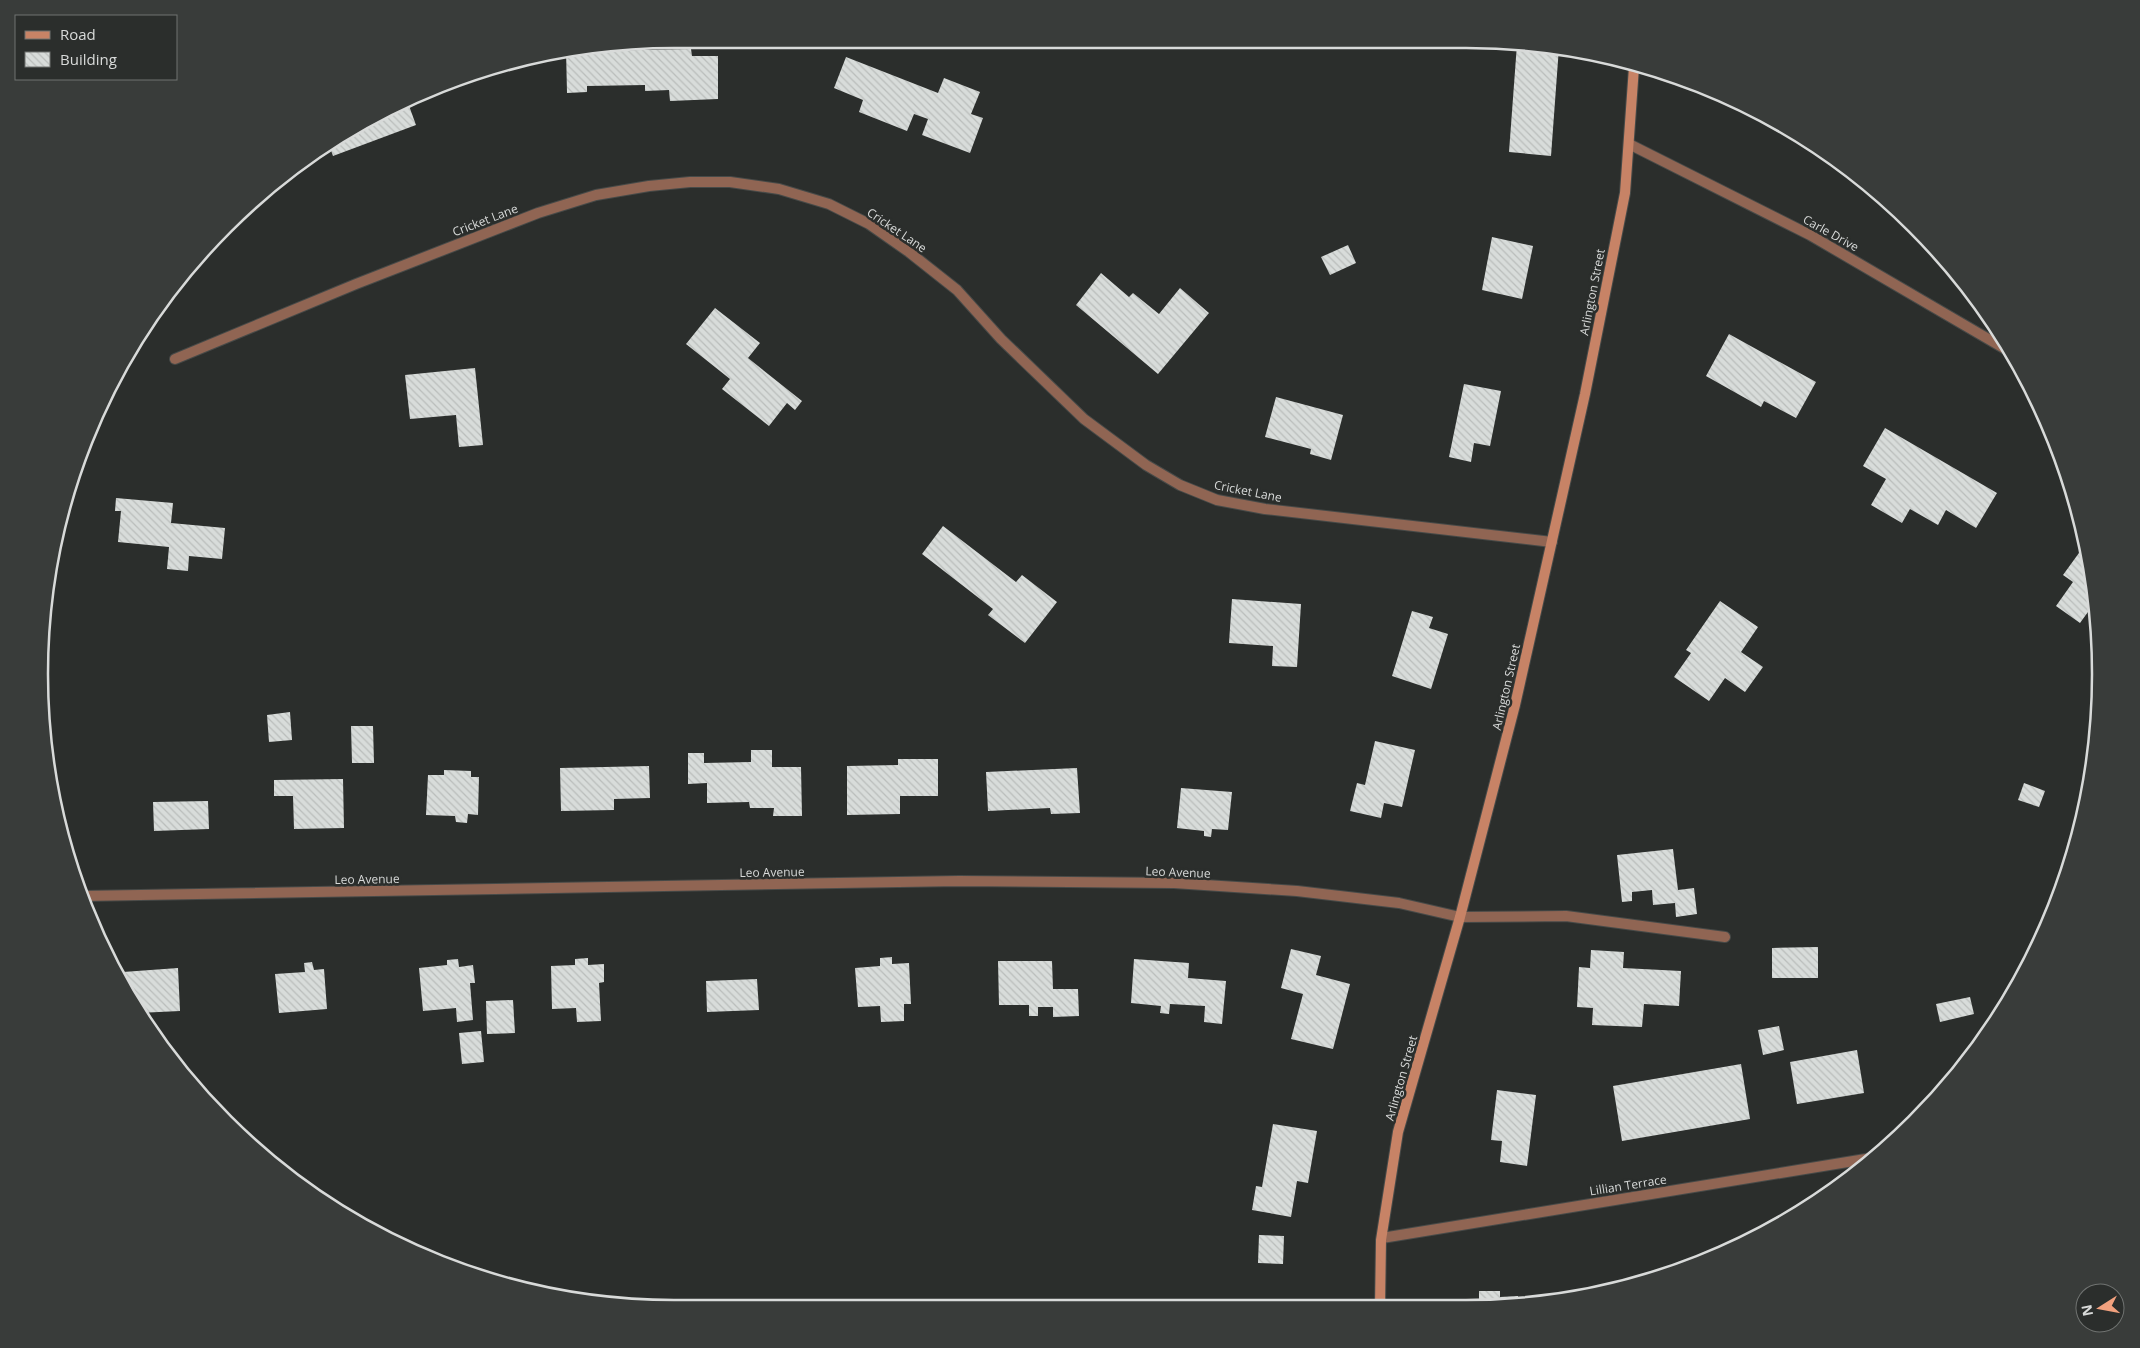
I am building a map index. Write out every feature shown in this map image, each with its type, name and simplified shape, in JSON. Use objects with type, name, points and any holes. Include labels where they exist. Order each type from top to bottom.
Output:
[{"type":"street","name":"Arlington Street","points":[[1380,1300],[1382,1238],[1398,1132],[1460,918],[1515,706],[1585,394],[1625,193],[1634,71]]},
{"type":"street","name":"Carle Drive","points":[[1629,144],[1810,235],[1999,345]]},
{"type":"street","name":"Cricket Lane","points":[[175,359],[356,284],[547,210],[596,195],[649,186],[690,182],[730,182],[779,189],[829,204],[869,224],[909,252],[957,290],[1001,339],[1084,419],[1146,465],[1180,485],[1217,500],[1265,510],[1552,542]]},
{"type":"street","name":"Leo Avenue","points":[[88,896],[959,881],[1174,884],[1297,891],[1389,902],[1460,918],[1566,916],[1726,937]]},
{"type":"street","name":"Lillian Terrace","points":[[1382,1238],[1862,1159]]},
{"type":"building","points":[[691,49],[692,56],[718,56],[718,99],[670,101],[669,90],[645,91],[645,85],[587,86],[587,92],[567,93],[566,58],[618,50]]},
{"type":"building","points":[[1517,50],[1558,55],[1551,156],[1509,152]]},
{"type":"building","points":[[846,57],[938,93],[944,78],[980,92],[971,114],[983,118],[970,153],[922,135],[928,119],[914,114],[907,131],[859,112],[863,100],[834,88]]},
{"type":"building","points":[[409,106],[416,125],[333,156],[331,150],[361,131]]},
{"type":"building","points":[[1492,237],[1533,246],[1522,299],[1482,290]]},
{"type":"building","points":[[1348,245],[1356,263],[1330,275],[1321,257]]},
{"type":"building","points":[[1101,273],[1129,297],[1133,293],[1159,314],[1180,288],[1209,313],[1158,374],[1076,305]]},
{"type":"building","points":[[715,308],[760,343],[748,358],[802,401],[795,410],[787,403],[769,426],[722,389],[730,379],[686,344]]},
{"type":"building","points":[[1729,334],[1816,382],[1796,418],[1764,401],[1761,407],[1706,376]]},
{"type":"building","points":[[475,368],[483,445],[459,447],[456,415],[410,419],[405,375]]},
{"type":"building","points":[[1464,384],[1501,391],[1490,446],[1474,443],[1471,462],[1449,457]]},
{"type":"building","points":[[1276,397],[1343,415],[1331,460],[1310,454],[1311,449],[1265,437]]},
{"type":"building","points":[[1885,428],[1997,493],[1976,528],[1946,510],[1938,525],[1910,509],[1902,523],[1871,505],[1886,479],[1863,466]]},
{"type":"building","points":[[116,498],[173,503],[171,523],[225,528],[222,559],[189,556],[188,571],[167,569],[169,547],[118,542],[121,511],[115,511]]},
{"type":"building","points":[[943,526],[1016,582],[1022,575],[1057,602],[1025,643],[988,615],[993,609],[922,554]]},
{"type":"building","points":[[2080,552],[2089,611],[2080,623],[2056,606],[2073,582],[2063,575]]},
{"type":"building","points":[[1232,599],[1301,604],[1297,667],[1272,666],[1273,646],[1229,643]]},
{"type":"building","points":[[1720,601],[1758,627],[1741,652],[1763,667],[1745,692],[1725,678],[1709,701],[1674,677],[1691,653],[1686,650]]},
{"type":"building","points":[[1412,611],[1433,617],[1429,628],[1448,634],[1431,689],[1392,676]]},
{"type":"building","points":[[290,712],[292,740],[269,742],[267,715]]},
{"type":"building","points":[[351,726],[373,726],[374,763],[352,763]]},
{"type":"building","points":[[1375,741],[1415,750],[1402,807],[1384,803],[1381,818],[1350,811],[1357,783],[1365,785]]},
{"type":"building","points":[[751,750],[772,750],[772,767],[801,767],[802,816],[773,816],[774,808],[750,808],[749,802],[707,803],[707,783],[688,784],[688,753],[704,753],[704,763],[751,762]]},
{"type":"building","points":[[898,759],[938,759],[938,796],[900,796],[900,814],[847,815],[847,766],[898,765]]},
{"type":"building","points":[[649,766],[650,798],[614,799],[614,810],[561,811],[560,768]]},
{"type":"building","points":[[1077,768],[1080,813],[1051,814],[1050,808],[988,811],[986,772]]},
{"type":"building","points":[[444,770],[471,771],[471,777],[479,777],[478,815],[468,814],[467,823],[456,822],[455,816],[426,815],[428,775],[444,775]]},
{"type":"building","points":[[343,779],[344,828],[294,829],[293,796],[274,796],[274,780]]},
{"type":"building","points":[[2024,783],[2045,791],[2039,807],[2018,800]]},
{"type":"building","points":[[1181,788],[1232,792],[1228,830],[1212,829],[1211,837],[1204,836],[1204,831],[1177,828]]},
{"type":"building","points":[[208,801],[209,829],[154,831],[153,802]]},
{"type":"building","points":[[1673,849],[1678,890],[1694,888],[1697,914],[1676,917],[1675,903],[1653,905],[1652,890],[1632,892],[1632,901],[1622,902],[1617,855]]},
{"type":"building","points":[[1818,947],[1818,978],[1772,978],[1772,948]]},
{"type":"building","points":[[1291,949],[1321,956],[1316,975],[1350,984],[1333,1049],[1291,1039],[1303,994],[1281,988]]},
{"type":"building","points":[[1591,950],[1624,952],[1623,968],[1681,971],[1679,1006],[1644,1004],[1642,1027],[1592,1025],[1593,1008],[1577,1007],[1579,967],[1590,968]]},
{"type":"building","points":[[892,957],[892,964],[909,963],[911,1004],[904,1004],[904,1021],[881,1022],[880,1006],[858,1007],[855,968],[880,966],[880,958]]},
{"type":"building","points":[[588,958],[588,965],[604,964],[604,982],[599,983],[601,1021],[577,1022],[576,1008],[552,1009],[551,966],[575,965],[575,959]]},
{"type":"building","points":[[458,959],[459,967],[473,965],[475,983],[470,983],[473,1020],[457,1022],[456,1008],[423,1011],[419,968],[447,965],[447,960]]},
{"type":"building","points":[[1134,959],[1189,963],[1188,978],[1226,981],[1222,1024],[1204,1022],[1205,1006],[1170,1004],[1169,1014],[1160,1013],[1161,1006],[1131,1003]]},
{"type":"building","points":[[998,961],[1052,961],[1053,989],[1078,989],[1079,1016],[1053,1017],[1053,1007],[1038,1007],[1038,1016],[1029,1016],[1029,1005],[999,1005]]},
{"type":"building","points":[[312,962],[314,970],[324,969],[327,1009],[279,1013],[275,974],[305,972],[304,963]]},
{"type":"building","points":[[178,968],[180,1011],[147,1013],[123,972]]},
{"type":"building","points":[[757,979],[759,1010],[707,1012],[706,981]]},
{"type":"building","points":[[1970,997],[1974,1014],[1940,1022],[1936,1004]]},
{"type":"building","points":[[513,1000],[515,1033],[487,1034],[486,1001]]},
{"type":"building","points":[[1779,1026],[1784,1050],[1763,1055],[1758,1030]]},
{"type":"building","points":[[481,1031],[484,1062],[462,1064],[459,1033]]},
{"type":"building","points":[[1857,1050],[1864,1093],[1797,1104],[1790,1062]]},
{"type":"building","points":[[1741,1064],[1750,1119],[1622,1141],[1613,1086]]},
{"type":"building","points":[[1497,1090],[1536,1095],[1527,1166],[1500,1162],[1502,1141],[1491,1140]]},
{"type":"building","points":[[1273,1124],[1317,1131],[1308,1183],[1297,1181],[1291,1217],[1252,1210],[1256,1186],[1262,1187]]},
{"type":"building","points":[[1259,1235],[1284,1236],[1283,1264],[1258,1263]]},
{"type":"building","points":[[1479,1291],[1500,1291],[1500,1297],[1518,1296],[1518,1298],[1507,1299],[1479,1300]]}]
